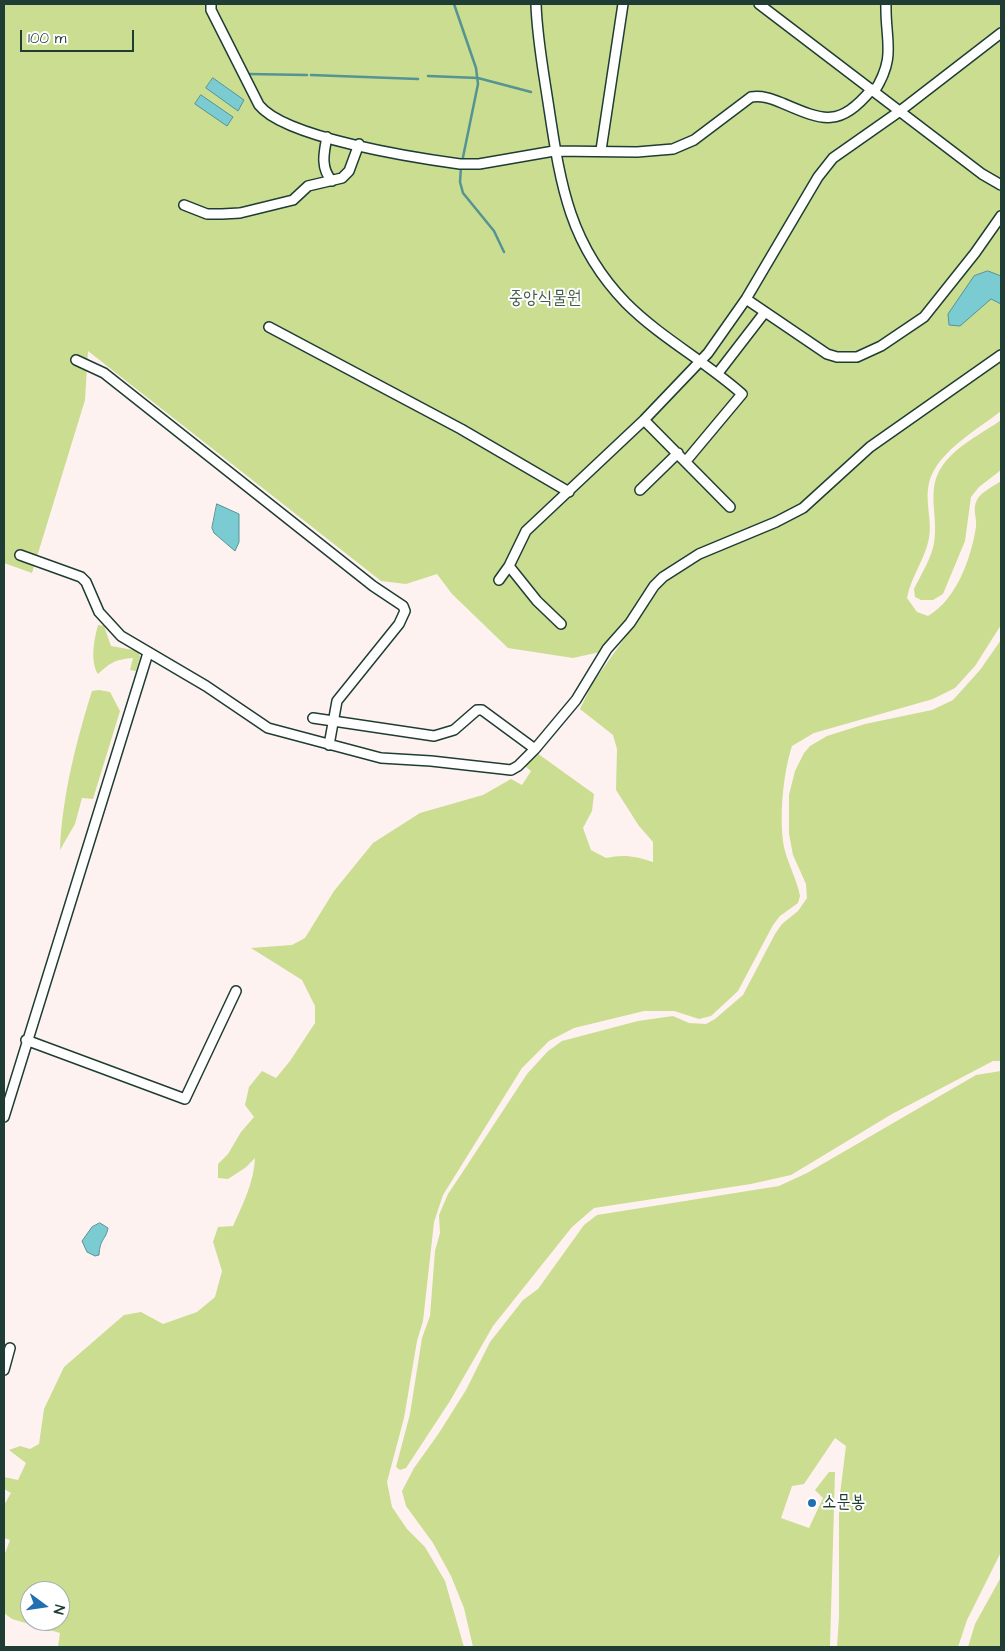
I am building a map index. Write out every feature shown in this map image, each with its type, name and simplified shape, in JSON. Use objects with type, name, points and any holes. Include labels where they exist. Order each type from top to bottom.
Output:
[{"type":"street","points":[[210,4],[211,10],[264,111],[286,124],[327,137],[446,162],[470,164],[554,151],[664,151],[683,146],[706,132],[751,97],[770,98],[810,115],[830,117],[850,112],[873,90],[884,76],[889,59],[886,4]]},
{"type":"street","points":[[536,4],[538,37],[554,151],[571,220],[581,240],[608,281],[626,302],[654,328],[718,373],[742,394],[686,461]]},
{"type":"street","points":[[601,150],[623,4]]},
{"type":"street","points":[[759,4],[982,174],[1001,185]]},
{"type":"street","points":[[499,580],[509,566],[526,531],[644,420],[700,362],[746,298],[825,168],[840,152],[900,111],[1001,33]]},
{"type":"street","points":[[327,137],[324,167],[326,175],[332,181]]},
{"type":"street","points":[[184,205],[207,214],[240,213],[293,200],[308,186],[342,178],[349,171],[359,144]]},
{"type":"street","points":[[746,298],[827,354],[837,358],[856,357],[881,346],[931,312],[1001,216]]},
{"type":"street","points":[[718,373],[765,312]]},
{"type":"street","points":[[269,327],[462,429],[568,492]]},
{"type":"street","points":[[20,555],[81,577],[86,582],[92,599],[107,623],[121,636],[206,686],[268,728],[381,758],[447,762],[504,770],[518,766],[535,749],[576,700],[603,655],[663,577],[699,554],[791,515],[822,492],[876,442],[1001,355]]},
{"type":"street","points":[[76,360],[104,373],[373,586],[403,606],[405,611],[399,624],[337,701],[329,745]]},
{"type":"street","points":[[644,420],[730,507]]},
{"type":"street","points":[[640,490],[678,453]]},
{"type":"street","points":[[509,566],[525,588],[561,624]]},
{"type":"street","points":[[4,1116],[26,1040],[148,653]]},
{"type":"street","points":[[313,718],[434,736],[454,730],[477,710],[482,710],[535,749]]},
{"type":"street","points":[[26,1040],[185,1099],[236,991]]},
{"type":"street","points":[[4,1370],[10,1348]]},
{"type":"green space","name":"중앙식물원","points":[[4,4],[1001,4],[1001,351],[879,435],[799,507],[777,519],[711,544],[676,565],[641,601],[608,646],[600,652],[573,658],[508,648],[452,594],[437,574],[406,584],[381,581],[88,351],[85,400],[32,573],[4,563]]},
{"type":"green space","points":[[1001,359],[1001,411],[956,445],[937,465],[931,477],[928,489],[929,538],[907,598],[917,612],[928,616],[947,599],[961,577],[974,539],[977,500],[1001,481],[1001,625],[975,666],[955,688],[933,699],[814,733],[792,746],[784,784],[782,827],[785,851],[800,896],[798,903],[780,916],[773,925],[738,991],[711,1016],[699,1019],[674,1011],[644,1011],[574,1028],[549,1041],[522,1068],[443,1195],[434,1222],[423,1321],[417,1341],[404,1418],[387,1482],[392,1507],[407,1529],[425,1547],[445,1581],[464,1647],[58,1647],[60,1633],[53,1631],[70,1631],[70,1581],[20,1581],[20,1621],[12,1619],[4,1613],[4,1556],[10,1540],[4,1538],[4,1505],[11,1493],[4,1489],[4,1477],[18,1480],[26,1463],[9,1450],[20,1446],[30,1449],[39,1444],[44,1409],[64,1367],[124,1315],[141,1312],[163,1324],[197,1312],[215,1297],[222,1271],[213,1242],[218,1227],[233,1226],[250,1184],[255,1158],[245,1168],[228,1179],[218,1178],[218,1164],[228,1154],[241,1132],[254,1117],[245,1105],[249,1087],[262,1071],[276,1078],[290,1061],[315,1023],[315,1006],[302,980],[251,948],[292,945],[305,938],[334,891],[373,843],[420,813],[483,795],[511,779],[522,785],[531,771],[525,766],[537,753],[594,794],[592,811],[583,828],[591,850],[606,858],[630,856],[653,862],[653,842],[639,826],[616,790],[617,749],[613,735],[580,709],[592,684],[661,587],[676,571],[712,552],[805,510],[909,421]]},
{"type":"green space","points":[[1001,420],[1001,470],[979,487],[971,497],[965,541],[943,594],[933,600],[921,600],[915,597],[914,589],[933,549],[935,533],[934,493],[938,474],[948,458],[955,452]]},
{"type":"green space","points":[[98,625],[104,626],[111,646],[139,651],[140,657],[136,671],[130,670],[133,658],[114,662],[98,674],[93,657]]},
{"type":"green space","points":[[1001,640],[1001,1061],[993,1061],[892,1114],[791,1175],[751,1184],[594,1208],[572,1227],[493,1326],[450,1401],[406,1468],[400,1470],[396,1467],[410,1414],[422,1338],[430,1316],[435,1251],[440,1233],[439,1215],[448,1194],[527,1074],[548,1051],[562,1041],[638,1021],[673,1016],[689,1023],[706,1024],[715,1019],[743,995],[775,934],[782,924],[798,911],[807,898],[806,884],[793,855],[789,834],[789,795],[795,771],[804,753],[810,746],[827,736],[865,724],[932,710],[953,700],[980,670]]},
{"type":"green space","points":[[92,691],[110,692],[120,711],[93,799],[82,798],[75,824],[60,850],[67,790],[75,750]]},
{"type":"green space","points":[[1001,1071],[1001,1552],[967,1620],[958,1647],[837,1647],[839,1617],[839,1502],[846,1446],[835,1438],[804,1484],[792,1486],[781,1518],[809,1528],[823,1498],[815,1490],[829,1472],[835,1472],[830,1647],[473,1647],[464,1608],[451,1576],[433,1543],[406,1506],[402,1491],[414,1468],[466,1390],[490,1342],[523,1300],[538,1289],[584,1225],[597,1215],[779,1186],[807,1173],[976,1075]]},
{"type":"green space","points":[[1001,1577],[1001,1647],[968,1647],[975,1624]]},
{"type":"water","points":[[213,78],[244,100],[238,111],[206,88]]},
{"type":"water","points":[[201,95],[233,117],[227,126],[195,104]]},
{"type":"water","points":[[988,271],[1001,276],[1001,304],[991,299],[960,326],[949,325],[948,314],[974,276]]},
{"type":"water","points":[[217,504],[239,514],[239,542],[235,551],[214,533],[212,528]]},
{"type":"water","points":[[100,1223],[108,1228],[99,1255],[95,1256],[87,1252],[82,1241],[92,1227]]},
{"type":"waterway","points":[[454,4],[476,68],[478,84],[462,162]]},
{"type":"waterway","points":[[248,74],[307,75]]},
{"type":"waterway","points":[[311,75],[418,79]]},
{"type":"waterway","points":[[428,76],[478,78],[531,92]]},
{"type":"waterway","points":[[461,167],[460,182],[463,193],[494,231],[504,252]]},
{"type":"place","name":"소문봉","points":[[812,1503]]}]
